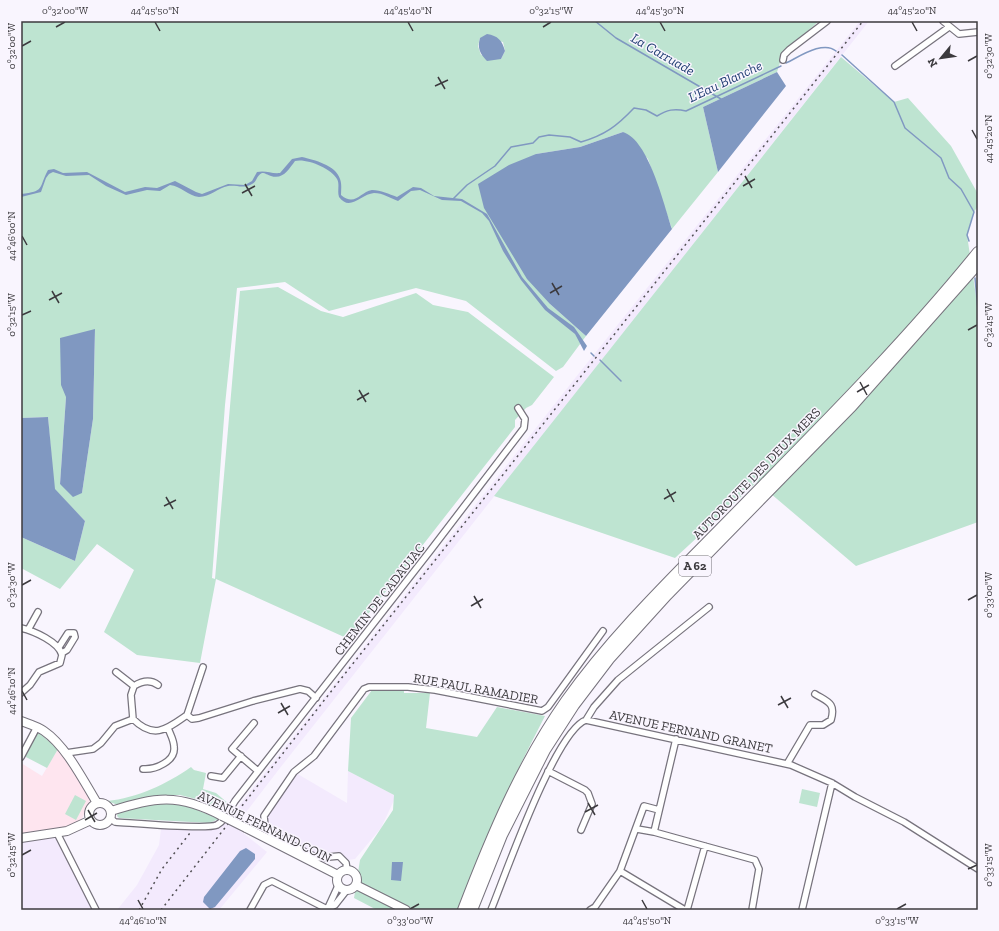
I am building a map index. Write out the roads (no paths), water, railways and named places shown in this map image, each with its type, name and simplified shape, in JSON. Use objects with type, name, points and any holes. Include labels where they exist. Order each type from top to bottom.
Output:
[{"type":"highway","name":"AUTOROUTE DES DEUX MERS","points":[[464,910],[495,831],[514,789],[553,720],[592,667],[660,590],[846,400],[978,252]]},
{"type":"highway","name":"AUTOROUTE DES DEUX MERS","points":[[472,910],[502,835],[545,750],[574,704],[610,659],[667,595],[852,406],[978,264]]},
{"type":"main road","points":[[21,721],[37,727],[52,738],[66,753],[97,803]]},
{"type":"main road","name":"AVENUE FERNAND COIN","points":[[110,815],[148,801],[174,799],[198,804],[338,875]]},
{"type":"main road","points":[[97,803],[104,803],[110,815],[101,825],[91,820],[90,810],[97,803]]},
{"type":"main road","points":[[21,838],[74,829],[91,820]]},
{"type":"main road","points":[[347,870],[355,874],[357,879],[356,885],[352,889],[346,890],[338,886],[336,881],[338,875],[342,871],[347,870]]},
{"type":"main road","points":[[356,885],[406,910]]},
{"type":"street","points":[[783,60],[784,55],[789,50],[827,21]]},
{"type":"street","points":[[943,21],[959,34],[978,32]]},
{"type":"street","points":[[895,66],[949,27]]},
{"type":"street","name":"CHEMIN DE CADAUJAC","points":[[110,815],[115,822],[214,826],[225,818],[235,801],[258,771],[524,428],[525,419],[518,408]]},
{"type":"street","points":[[491,910],[548,771],[571,733],[579,724],[586,720],[594,707],[618,680],[709,607]]},
{"type":"street","points":[[28,630],[38,612]]},
{"type":"street","points":[[21,628],[28,630],[60,650],[60,663],[39,672],[30,685],[21,693]]},
{"type":"street","name":"RUE PAUL RAMADIER","points":[[347,870],[346,863],[339,856],[316,857],[273,834],[266,828],[264,818],[267,809],[294,772],[314,756],[364,689],[369,687],[408,687],[435,690],[542,711],[548,707],[603,631]]},
{"type":"street","points":[[134,686],[131,695],[133,719],[148,730],[159,731],[168,728],[187,715],[203,667]]},
{"type":"street","points":[[116,672],[134,686]]},
{"type":"street","points":[[134,686],[148,681],[158,685]]},
{"type":"street","points":[[187,715],[192,719],[199,718],[253,701],[300,689],[308,691],[316,698]]},
{"type":"street","points":[[787,764],[810,725],[822,725],[831,720],[833,709],[832,705],[815,694]]},
{"type":"street","points":[[66,753],[93,749],[101,744],[115,726],[133,719]]},
{"type":"street","name":"AVENUE FERNAND GRANET","points":[[586,720],[787,764],[832,783],[861,801],[904,822],[978,869]]},
{"type":"street","points":[[254,723],[232,749],[258,771]]},
{"type":"street","points":[[21,757],[37,727]]},
{"type":"street","points":[[143,769],[151,770],[167,761],[172,755],[175,747],[168,728]]},
{"type":"street","points":[[654,832],[676,740]]},
{"type":"street","points":[[211,776],[223,778],[241,756]]},
{"type":"street","points":[[548,771],[588,793],[592,804],[581,830]]},
{"type":"street","points":[[804,909],[832,783]]},
{"type":"street","points":[[595,909],[620,871],[637,829],[644,806],[659,810]]},
{"type":"street","points":[[637,829],[654,832],[755,860],[759,869],[752,910]]},
{"type":"street","points":[[57,833],[96,910]]},
{"type":"street","points":[[620,871],[686,910],[705,846]]},
{"type":"street","points":[[250,910],[264,885],[272,881],[327,909]]},
{"type":"street","points":[[327,909],[338,886]]},
{"type":"street","points":[[327,909],[335,905],[346,890]]},
{"type":"water","points":[[487,34],[497,37],[502,44],[505,51],[501,59],[487,61],[481,53],[479,48],[480,38]]},
{"type":"water","points":[[777,72],[786,86],[718,172],[703,107]]},
{"type":"water","points":[[623,132],[632,137],[648,160],[660,190],[672,229],[586,336],[550,304],[527,279],[484,208],[478,184],[509,165],[536,154],[580,147]]},
{"type":"water","points":[[302,157],[324,164],[334,170],[338,174],[341,181],[341,195],[350,200],[372,190],[382,191],[397,197],[413,187],[421,188],[434,196],[462,199],[487,214],[522,277],[548,308],[574,327],[587,346],[584,351],[575,334],[545,310],[521,280],[503,251],[489,221],[482,213],[461,201],[442,200],[420,190],[411,191],[398,201],[374,193],[351,203],[347,203],[339,197],[338,181],[334,175],[312,162],[300,160],[295,161],[282,175],[275,177],[262,173],[254,183],[243,187],[228,186],[203,197],[195,196],[178,187],[170,185],[160,191],[147,190],[126,195],[106,186],[89,175],[66,176],[53,172],[46,178],[41,192],[21,197],[21,194],[34,192],[40,188],[48,170],[54,169],[63,173],[87,172],[125,192],[145,187],[157,188],[175,181],[202,194],[228,184],[245,185],[252,181],[257,172],[263,171],[280,173],[292,159]]},
{"type":"water","points":[[95,329],[93,419],[82,493],[73,497],[60,484],[66,397],[61,385],[60,338]]},
{"type":"water","points":[[48,417],[55,489],[85,521],[75,561],[21,537],[21,418]]},
{"type":"water","points":[[246,848],[255,854],[255,859],[215,907],[210,909],[203,902],[204,897],[240,851]]},
{"type":"water","points":[[392,862],[403,862],[401,881],[391,880]]},
{"type":"waterway","name":"La Carruade","points":[[595,21],[616,38],[721,99]]},
{"type":"waterway","name":"L'Eau Blanche","points":[[786,63],[818,48],[825,47],[836,51]]},
{"type":"waterway","name":"L'Eau Blanche","points":[[842,55],[894,102],[905,128],[941,158],[949,178],[961,189],[974,212],[967,235],[969,241]]},
{"type":"waterway","name":"L'Eau Blanche","points":[[453,199],[467,185],[495,166],[511,147],[533,143],[539,137],[549,135],[570,137],[581,142],[604,133],[622,120],[634,108],[646,110],[657,116],[671,110],[686,111],[781,66]]},
{"type":"waterway","name":"L'Eau Blanche","points":[[975,278],[978,310]]},
{"type":"waterway","name":"L'Eau Blanche","points":[[591,353],[594,356]]},
{"type":"waterway","name":"L'Eau Blanche","points":[[600,360],[621,381]]},
{"type":"railway","points":[[161,910],[340,680],[863,21]]},
{"type":"railway","points":[[139,910],[162,869],[190,833]]}]
